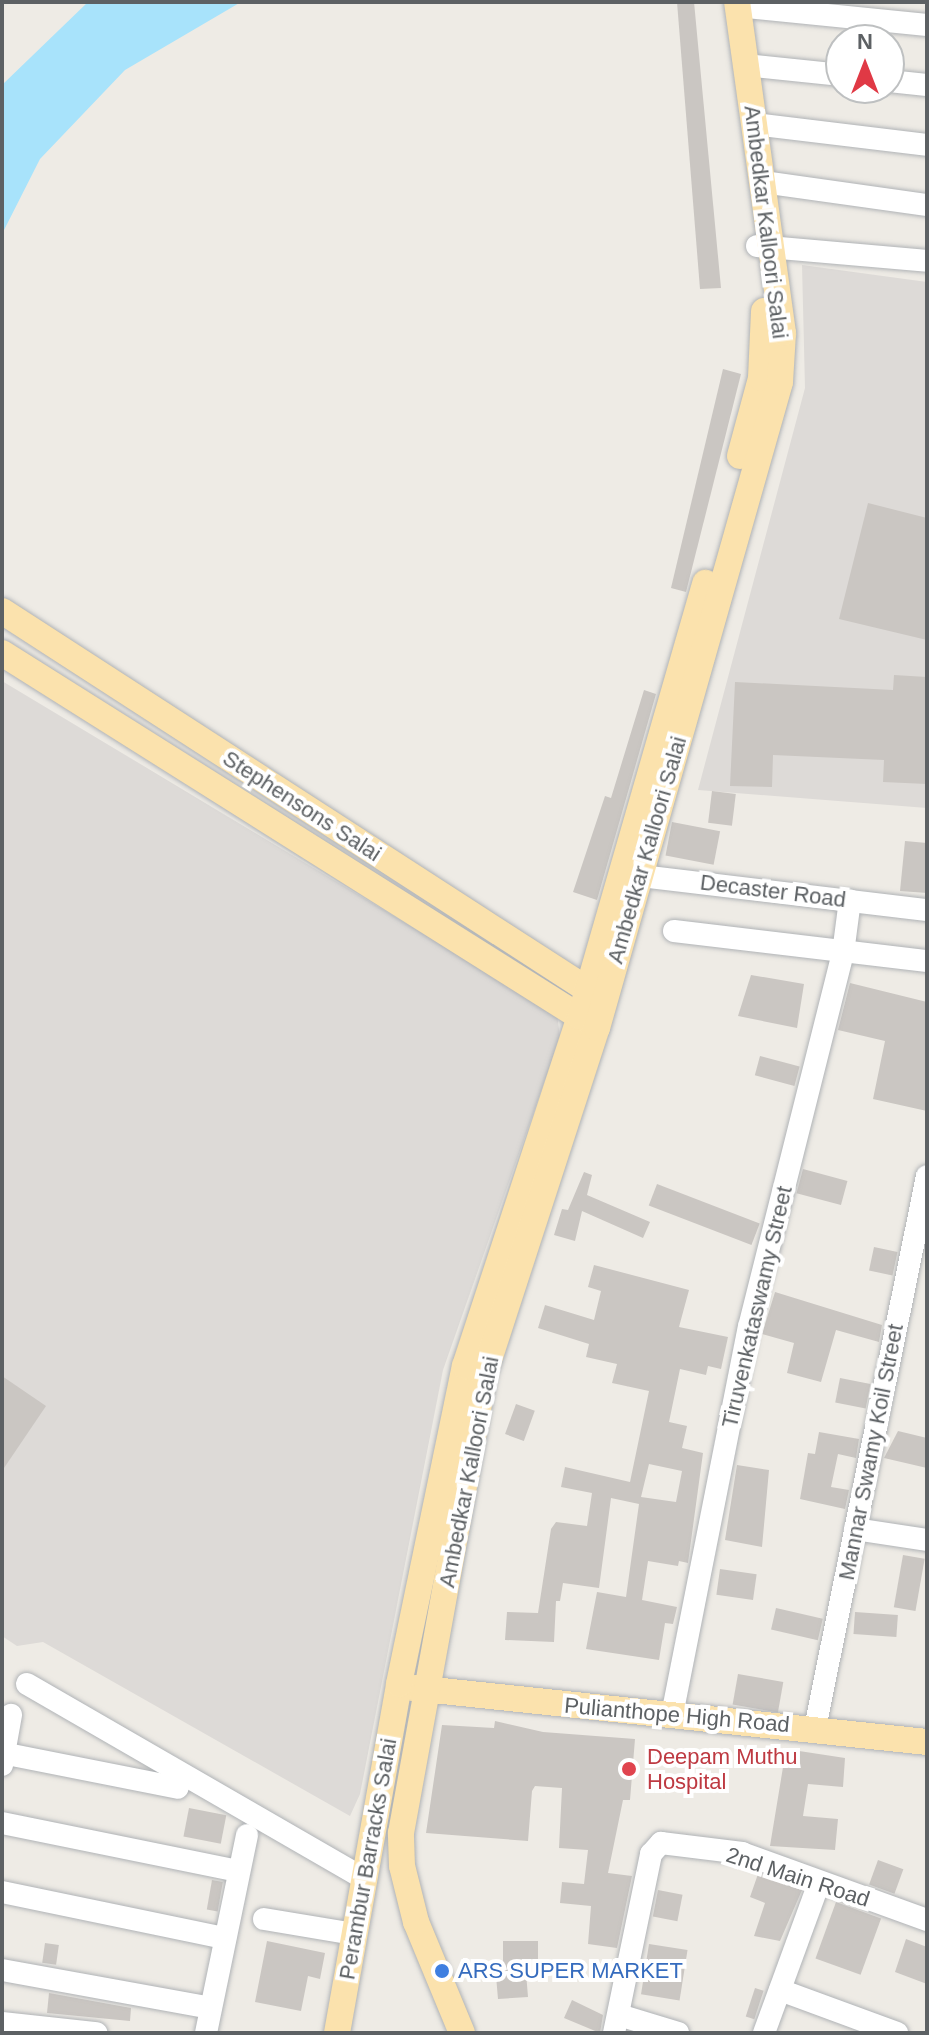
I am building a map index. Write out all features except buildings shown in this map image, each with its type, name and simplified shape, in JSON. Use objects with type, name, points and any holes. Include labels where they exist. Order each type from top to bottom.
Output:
[{"type":"main road","name":"Ambedkar Kalloori Salai","points":[[462,2033],[416,1922],[402,1866],[407,1788],[428,1691],[484,1375],[631,872],[761,378],[766,328],[763,182],[732,3]]},
{"type":"main road","name":"Ambedkar Kalloori Salai","points":[[732,3],[764,245]]},
{"type":"main road","name":"Stephensons Salai","points":[[2,611],[596,992]]},
{"type":"main road","name":"Stephensons Salai","points":[[2,653],[588,1022]]},
{"type":"main road","name":"Ambedkar Kalloori Salai","points":[[399,1684],[465,1366],[588,1022]]},
{"type":"main road","name":"Pulianthope High Road","points":[[399,1684],[428,1691],[815,1728],[927,1742]]},
{"type":"main road","name":"Perambur Barracks Salai","points":[[337,2033],[399,1684]]},
{"type":"street","points":[[732,3],[927,25]]},
{"type":"street","points":[[745,65],[825,73]]},
{"type":"street","points":[[905,83],[927,85]]},
{"type":"street","points":[[754,124],[927,145]]},
{"type":"street","points":[[763,182],[927,205]]},
{"type":"street","points":[[764,245],[927,261]]},
{"type":"street","name":"Decaster Road","points":[[631,872],[927,910]]},
{"type":"street","name":"Tiruvenkataswamy Street","points":[[672,1715],[749,1327],[843,953],[850,900]]},
{"type":"street","points":[[674,931],[927,961]]},
{"type":"street","name":"Mannar Swamy Koil Street","points":[[815,1728],[927,1176]]},
{"type":"street","points":[[855,1529],[927,1540]]},
{"type":"street","points":[[27,1684],[365,1879]]},
{"type":"street","points":[[11,1715],[3,1758],[178,1788]]},
{"type":"street","points":[[2,1823],[238,1871]]},
{"type":"street","points":[[206,2033],[247,1835]]},
{"type":"street","name":"2nd Main Road","points":[[617,2024],[651,1854],[667,1843],[742,1853],[927,1920]]},
{"type":"street","points":[[764,2033],[819,1883]]},
{"type":"street","points":[[2,1892],[225,1938]]},
{"type":"street","points":[[264,1919],[355,1934]]},
{"type":"street","points":[[2,1970],[211,2008]]},
{"type":"street","points":[[780,1990],[897,2033]]},
{"type":"street","points":[[2,2023],[54,2031],[96,2033]]},
{"type":"street","points":[[617,2024],[678,2033]]},
{"type":"shaded area","points":[[802,265],[927,282],[927,808],[698,790],[805,388]]},
{"type":"shaded area","points":[[2,681],[557,1014],[560,1037],[443,1370],[360,1794],[350,1816],[43,1642],[17,1646],[2,1636]]},
{"type":"water","points":[[88,2],[241,2],[125,70],[40,159],[2,234],[2,85]]},
{"type":"place","name":"Deepam Muthu Hospital","points":[[629,1769]]},
{"type":"place","name":"ARS SUPER MARKET","points":[[442,1971]]}]
